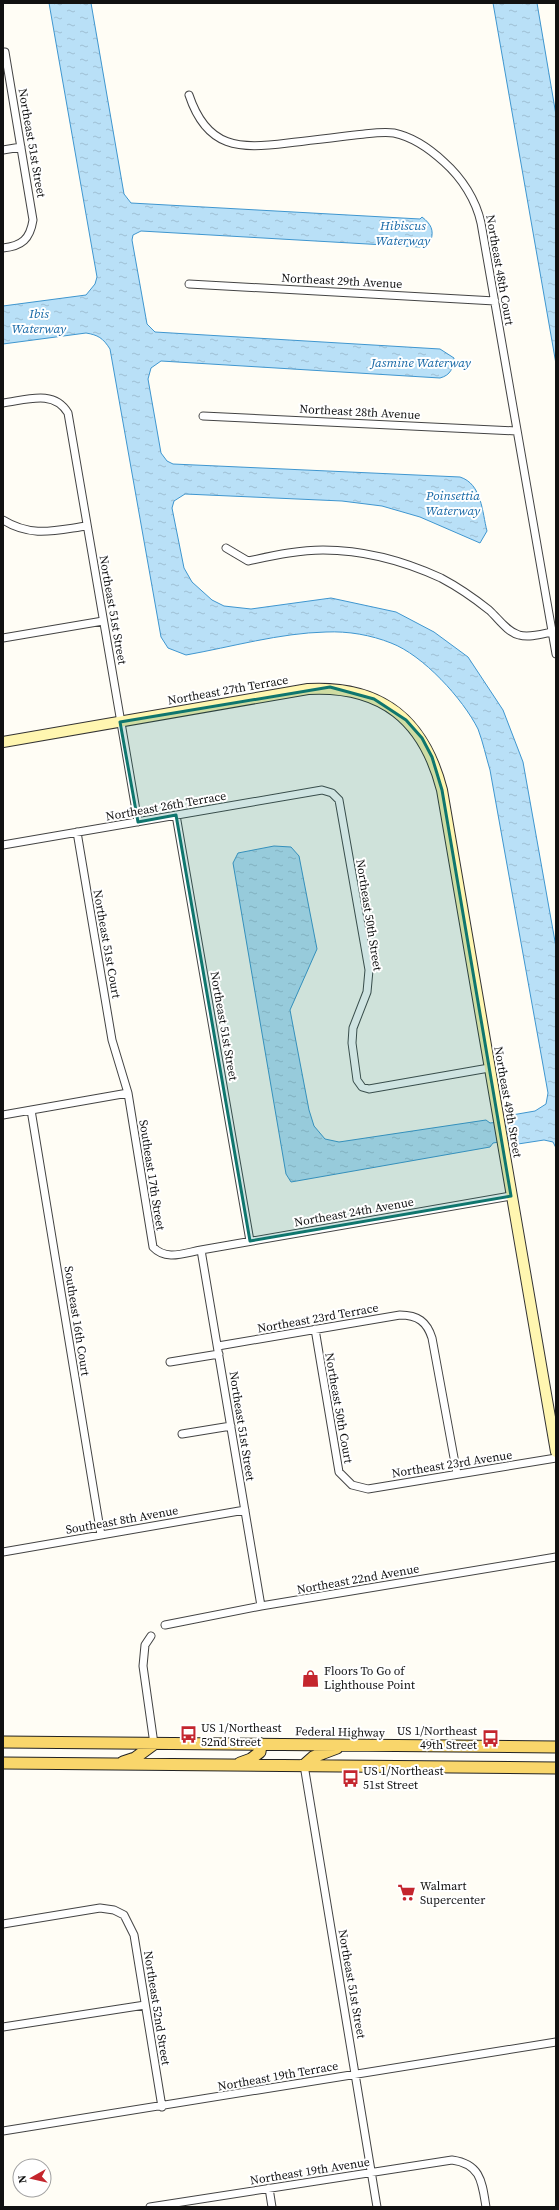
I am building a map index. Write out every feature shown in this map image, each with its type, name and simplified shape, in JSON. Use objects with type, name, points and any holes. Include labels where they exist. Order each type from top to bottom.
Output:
[{"type":"main road","name":"Federal Highway","points":[[3,1742],[556,1747]]},
{"type":"main road","points":[[117,1764],[135,1758],[154,1744]]},
{"type":"main road","points":[[235,1765],[260,1752],[262,1744]]},
{"type":"main road","points":[[304,1765],[313,1757],[346,1745]]},
{"type":"main road","points":[[3,1763],[556,1768]]},
{"type":"street","name":"Northeast 51st Street","points":[[3,248],[20,245],[28,238],[33,220],[4,52]]},
{"type":"street","name":"Northeast 48th Court","points":[[189,94],[194,107],[206,127],[224,141],[244,147],[378,133],[394,133],[411,138],[420,144],[449,166],[460,178],[475,203],[481,223],[556,654]]},
{"type":"street","points":[[3,150],[21,147]]},
{"type":"street","name":"Northeast 29th Avenue","points":[[189,284],[494,301]]},
{"type":"street","name":"Northeast 51st Street","points":[[3,403],[43,398],[54,399],[63,404],[68,413],[138,822]]},
{"type":"street","name":"Northeast 28th Avenue","points":[[202,416],[516,431]]},
{"type":"street","points":[[3,520],[15,528],[30,532],[42,532],[87,526]]},
{"type":"street","points":[[226,548],[248,560],[323,550],[354,552],[387,558],[421,570],[456,586],[483,605],[517,635],[525,636],[552,632]]},
{"type":"street","points":[[3,638],[103,621]]},
{"type":"street","name":"Northeast 27th Terrace","points":[[3,742],[308,688],[330,687],[353,691],[374,698],[390,707],[406,720],[422,738],[432,757]]},
{"type":"street","name":"Northeast 49th Street","points":[[432,757],[442,790],[556,1452]]},
{"type":"street","name":"Northeast 26th Terrace","points":[[3,845],[322,790],[332,793]]},
{"type":"street","name":"Northeast 50th Street","points":[[332,793],[339,800],[369,970],[367,992],[353,1028],[352,1043],[357,1080],[362,1087],[369,1089],[489,1068]]},
{"type":"street","name":"Northeast 51st Street","points":[[176,815],[250,1241]]},
{"type":"street","name":"Northeast 51st Court","points":[[77,832],[116,1058]]},
{"type":"street","name":"Southeast 17th Street","points":[[116,1058],[128,1093],[153,1247],[160,1254],[169,1255],[201,1250]]},
{"type":"street","points":[[3,1115],[128,1093]]},
{"type":"street","name":"Southeast 16th Court","points":[[32,1110],[101,1535]]},
{"type":"street","name":"Northeast 24th Avenue","points":[[201,1250],[512,1196]]},
{"type":"street","name":"Northeast 51st Street","points":[[201,1250],[261,1606]]},
{"type":"street","name":"Northeast 23rd Terrace","points":[[170,1362],[315,1329],[400,1315],[410,1315],[421,1320],[428,1326],[432,1338],[457,1474]]},
{"type":"street","name":"Northeast 50th Court","points":[[315,1329],[339,1472],[352,1485]]},
{"type":"street","points":[[182,1434],[231,1426]]},
{"type":"street","name":"Northeast 23rd Avenue","points":[[352,1485],[368,1489],[556,1458]]},
{"type":"street","name":"Southeast 8th Avenue","points":[[3,1551],[245,1510]]},
{"type":"street","name":"Northeast 22nd Avenue","points":[[165,1625],[261,1606],[556,1557]]},
{"type":"street","points":[[151,1636],[145,1645],[144,1666],[154,1744]]},
{"type":"street","name":"Northeast 51st Street","points":[[304,1765],[377,2207]]},
{"type":"street","name":"Northeast 52nd Street","points":[[3,1924],[100,1908],[114,1910],[124,1915],[134,1935],[162,2107]]},
{"type":"street","points":[[3,2027],[145,2004]]},
{"type":"street","name":"Northeast 19th Terrace","points":[[3,2132],[556,2042]]},
{"type":"street","name":"Northeast 19th Avenue","points":[[150,2207],[452,2160],[463,2162],[472,2166],[479,2175],[486,2207]]},
{"type":"street","points":[[269,2188],[272,2207]]},
{"type":"highlighted area","points":[[330,687],[374,699],[406,720],[422,738],[432,757],[442,790],[511,1196],[250,1241],[176,815],[138,822],[120,722]]},
{"type":"water","points":[[49,3],[91,3],[124,194],[131,203],[420,219],[422,217],[431,227],[431,240],[420,247],[141,231],[133,235],[132,240],[147,324],[155,332],[440,349],[454,358],[451,371],[444,377],[440,378],[161,361],[151,368],[148,379],[161,453],[167,461],[173,464],[460,477],[473,486],[477,492],[487,531],[480,543],[420,517],[382,506],[342,501],[185,494],[174,501],[172,508],[184,568],[192,582],[212,600],[224,606],[251,609],[331,598],[396,612],[434,632],[468,657],[503,710],[523,762],[556,947],[556,1148],[553,1142],[544,1140],[518,1144],[511,1140],[493,1143],[490,1147],[291,1182],[286,1174],[233,863],[238,853],[274,846],[291,847],[299,856],[317,949],[290,1010],[309,1110],[314,1126],[325,1139],[339,1142],[486,1120],[490,1123],[507,1121],[512,1115],[535,1111],[546,1104],[548,1093],[490,770],[478,729],[463,705],[441,679],[429,668],[416,657],[391,643],[376,638],[351,633],[309,633],[273,638],[186,655],[168,648],[161,637],[110,349],[100,338],[86,333],[3,344],[3,306],[86,295],[95,284],[97,277]]},
{"type":"water","points":[[493,3],[537,3],[556,115],[556,364]]},
{"type":"place","name":"Floors To Go of Lighthouse Point","points":[[311,1678]]},
{"type":"place","name":"US 1/Northeast 52nd Street","points":[[188,1735]]},
{"type":"place","name":"US 1/Northeast 49th Street","points":[[490,1738]]},
{"type":"place","name":"US 1/Northeast 51st Street","points":[[350,1778]]},
{"type":"place","name":"Walmart Supercenter","points":[[407,1893]]},
{"type":"water label","name":"Hibiscus Waterway","points":[[403,232]]},
{"type":"water label","name":"Ibis Waterway","points":[[39,320]]},
{"type":"water label","name":"Jasmine Waterway","points":[[421,362]]},
{"type":"water label","name":"Poinsettia Waterway","points":[[453,502]]}]
